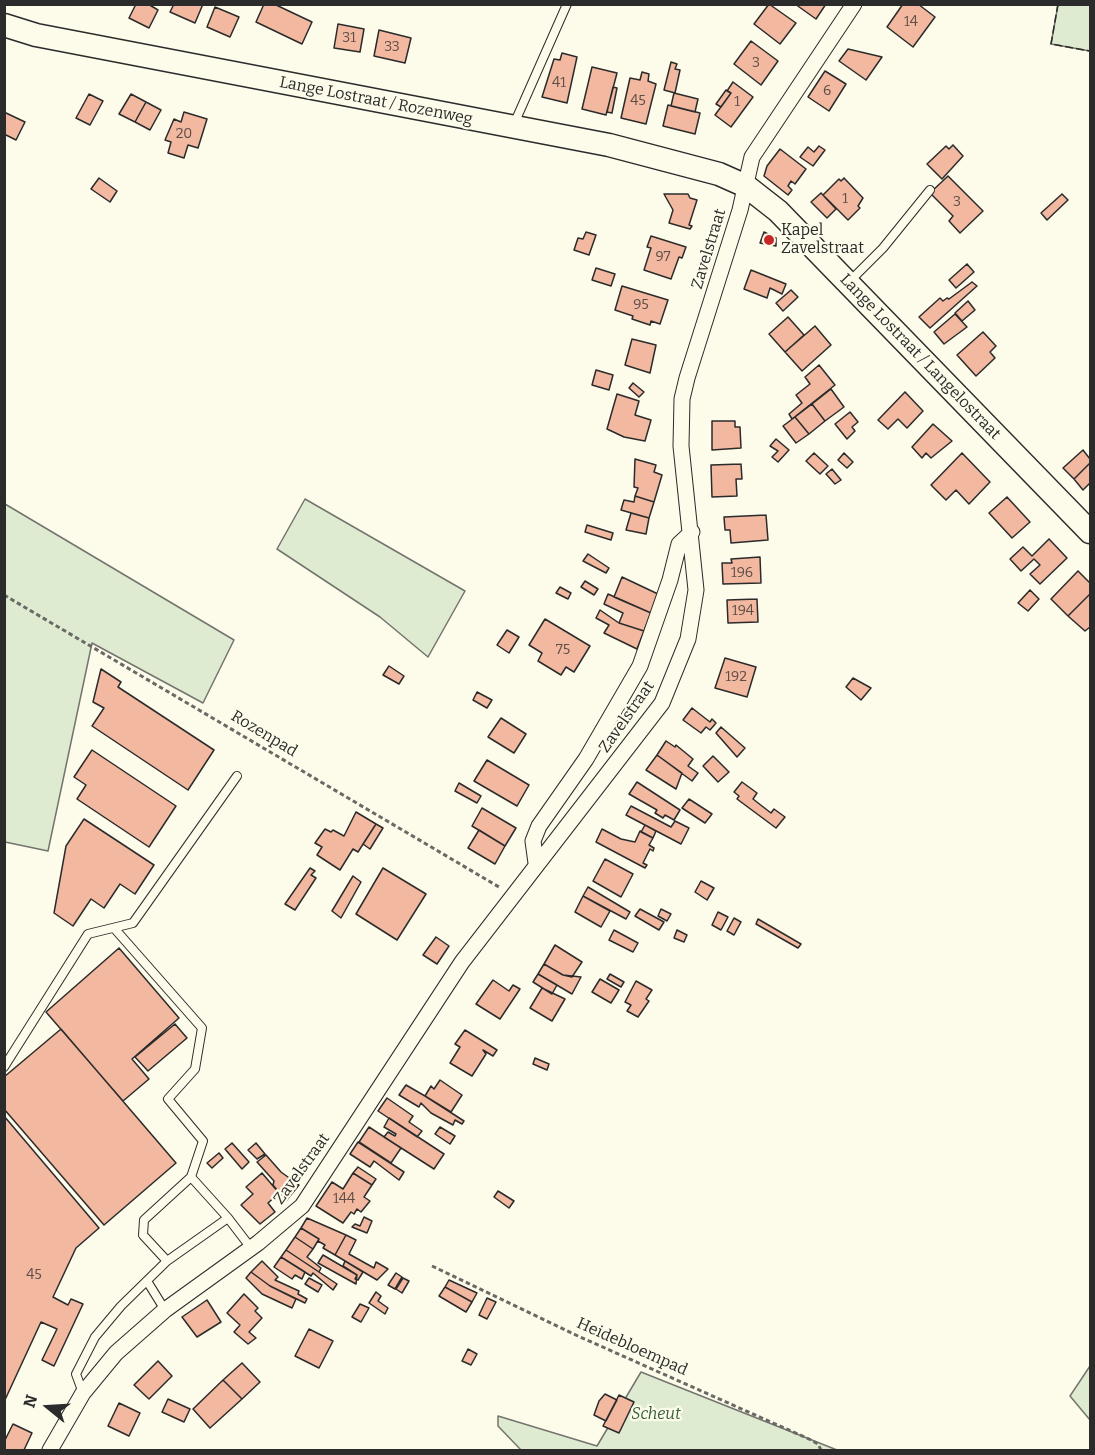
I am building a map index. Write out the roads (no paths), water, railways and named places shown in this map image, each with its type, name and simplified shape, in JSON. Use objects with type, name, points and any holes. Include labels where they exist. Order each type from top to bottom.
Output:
[{"type":"street","name":"Zavelstraat","points":[[51,1450],[83,1393],[116,1353],[165,1310],[251,1248],[302,1206],[462,962],[511,894],[642,733],[662,703],[688,639],[696,590],[692,532],[681,446],[682,399],[746,186],[752,157],[854,4]]},
{"type":"street","name":"Lange Lostraat / Rozenweg","points":[[4,25],[36,35],[609,145],[719,174],[746,186]]},
{"type":"street","name":"Lange Lostraat / Langelostraat","points":[[746,186],[778,211],[1090,532]]},
{"type":"street","name":"Zavelstraat","points":[[536,863],[533,842],[539,826],[586,759],[640,666],[670,580],[679,544],[692,532]]},
{"type":"lane","points":[[512,127],[567,4]]},
{"type":"lane","points":[[848,284],[883,248],[930,190]]},
{"type":"lane","points":[[4,1067],[88,934],[133,923],[237,776]]},
{"type":"lane","points":[[114,928],[202,1028],[195,1069],[168,1099],[203,1141],[191,1177],[144,1220],[143,1235],[167,1261]]},
{"type":"lane","points":[[191,1177],[251,1248]]},
{"type":"lane","points":[[83,1393],[76,1374],[95,1337],[167,1261],[228,1218]]},
{"type":"lane","points":[[147,1281],[165,1310]]},
{"type":"place","name":"Kapel Zavelstraat","points":[[769,240]]},
{"type":"park label","name":"Scheut","points":[[656,1415]]}]
